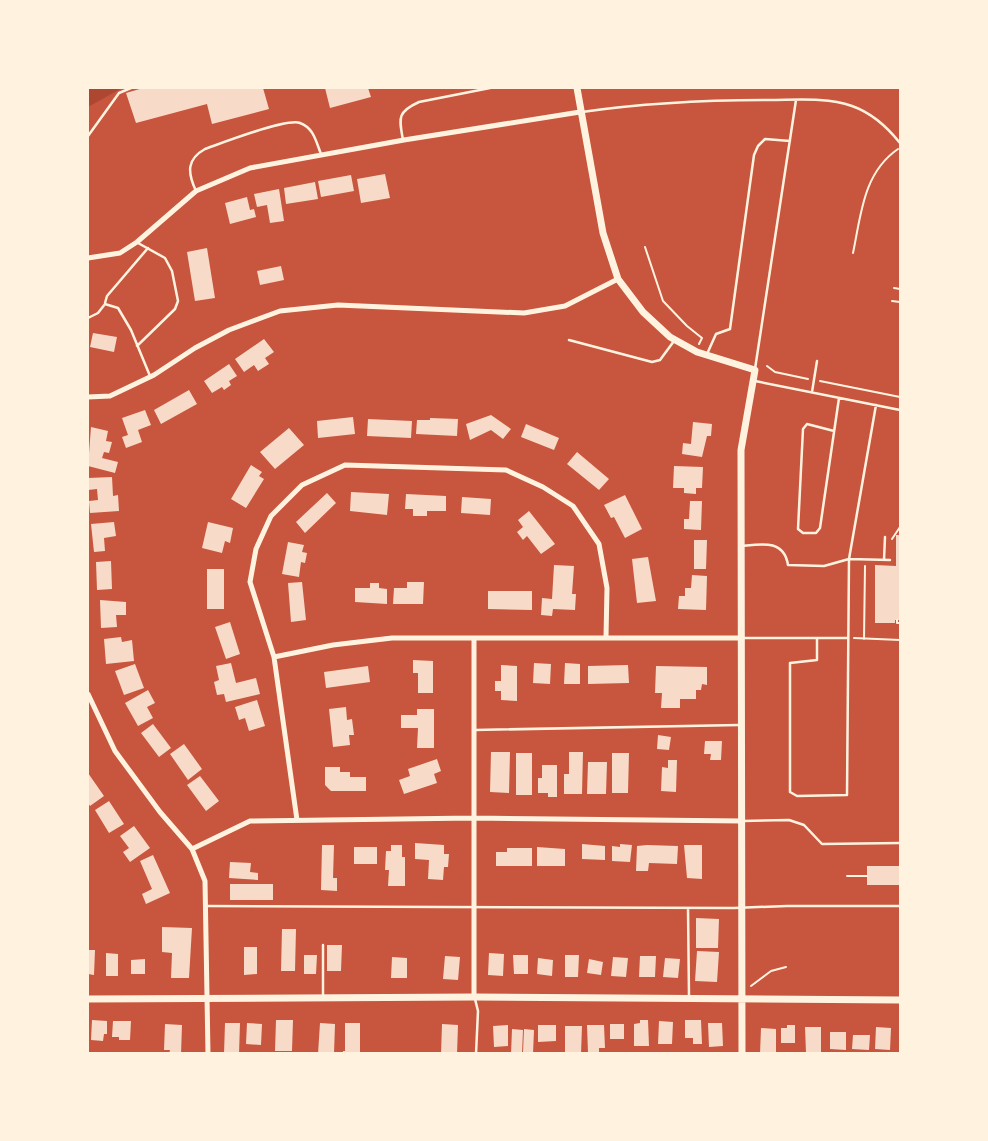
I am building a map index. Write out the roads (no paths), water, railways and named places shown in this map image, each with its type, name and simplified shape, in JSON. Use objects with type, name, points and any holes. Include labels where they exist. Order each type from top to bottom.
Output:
[{"type":"street","points":[[577,88],[603,233],[618,280],[651,321],[675,340],[706,355],[755,370],[741,450],[742,1054]]},
{"type":"street","points":[[88,258],[120,253],[137,242],[196,191],[250,168],[321,154],[580,112]]},
{"type":"street","points":[[88,397],[110,396],[150,376],[229,330],[280,310],[338,305],[524,313],[566,306],[618,280]]},
{"type":"street","points":[[297,820],[274,657],[250,582],[256,549],[271,516],[302,485],[345,465],[506,470],[544,487],[573,506],[599,544],[607,588],[606,637]]},
{"type":"street","points":[[274,657],[333,645],[392,638],[740,638]]},
{"type":"street","points":[[474,639],[474,997]]},
{"type":"street","points":[[88,694],[115,751],[160,812],[192,849],[205,881],[207,906],[208,1054]]},
{"type":"street","points":[[192,849],[250,821],[473,818],[742,821]]},
{"type":"street","points":[[88,999],[474,997],[900,1000]]},
{"type":"lane","points":[[88,136],[119,93],[130,88]]},
{"type":"lane","points":[[404,140],[400,122],[402,111],[409,106],[426,100],[490,88]]},
{"type":"lane","points":[[580,112],[630,105],[694,100],[827,101],[854,106],[878,121],[900,143]]},
{"type":"lane","points":[[755,370],[796,100]]},
{"type":"lane","points":[[196,191],[191,181],[190,165],[195,155],[205,149],[283,124],[299,122],[312,131],[321,154]]},
{"type":"lane","points":[[706,355],[716,334],[730,329],[754,155],[758,146],[765,139],[790,141]]},
{"type":"lane","points":[[137,242],[165,258],[172,271],[178,301],[175,309],[138,346]]},
{"type":"lane","points":[[88,318],[98,313],[105,304],[107,296],[148,248]]},
{"type":"lane","points":[[105,304],[118,308],[138,346],[150,376]]},
{"type":"lane","points":[[569,340],[652,362],[660,360],[675,340]]},
{"type":"lane","points":[[812,392],[817,360]]},
{"type":"lane","points":[[753,381],[900,410]]},
{"type":"lane","points":[[834,431],[807,424],[803,429],[798,529],[803,533],[816,533],[820,528],[839,398]]},
{"type":"lane","points":[[817,638],[817,660],[790,663],[790,792],[797,796],[847,796],[849,559],[876,405]]},
{"type":"lane","points":[[884,560],[885,538]]},
{"type":"lane","points":[[741,546],[768,543],[775,545],[785,554],[788,565],[824,566],[849,559],[890,560]]},
{"type":"lane","points":[[740,638],[847,638]]},
{"type":"lane","points":[[474,730],[741,725]]},
{"type":"lane","points":[[742,821],[789,820],[804,825],[822,844],[900,843]]},
{"type":"lane","points":[[207,906],[475,908],[900,906]]},
{"type":"lane","points":[[688,908],[689,998]]},
{"type":"lane","points":[[323,945],[323,998]]},
{"type":"lane","points":[[474,997],[478,1011],[476,1054]]}]
